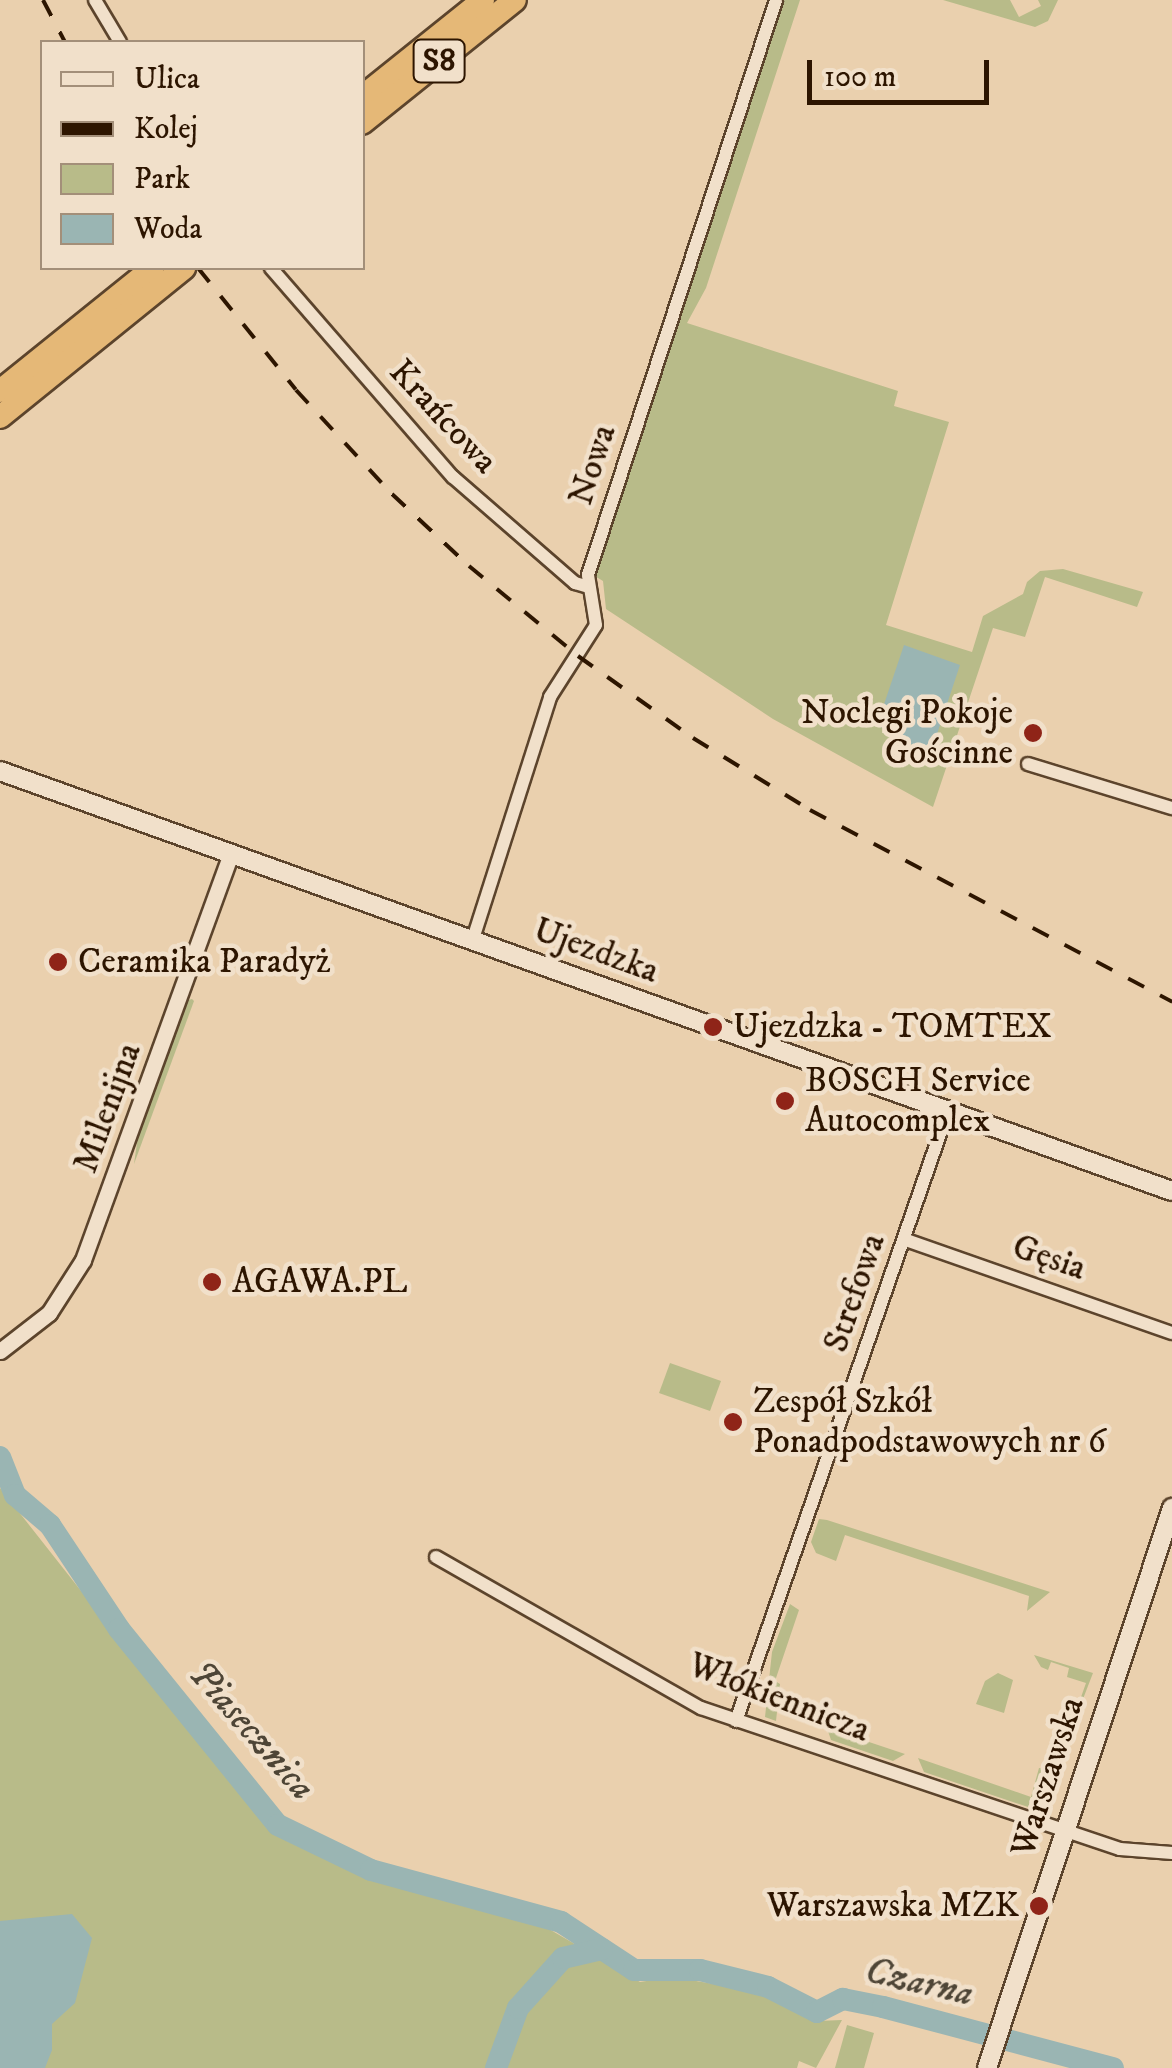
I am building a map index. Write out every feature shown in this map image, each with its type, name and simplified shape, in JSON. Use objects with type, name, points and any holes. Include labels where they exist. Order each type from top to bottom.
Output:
[{"type":"highway","name":"S8","points":[[365,96],[483,0]]},
{"type":"highway","name":"S8","points":[[365,121],[515,0]]},
{"type":"highway","points":[[0,416],[137,293],[151,270]]},
{"type":"highway","points":[[0,391],[137,293],[180,270]]},
{"type":"main road","name":"Ujezdzka","points":[[0,770],[230,856],[1172,1191]]},
{"type":"main road","name":"Warszawska","points":[[990,2061],[1172,1508]]},
{"type":"street","points":[[95,0],[119,40]]},
{"type":"street","name":"Nowa","points":[[472,942],[550,697],[596,625],[588,575],[776,0]]},
{"type":"street","name":"Krańcowa","points":[[274,270],[453,478],[574,583],[590,586]]},
{"type":"street","points":[[1028,764],[1172,808]]},
{"type":"street","name":"Milenijna","points":[[0,1351],[48,1313],[84,1260],[230,856]]},
{"type":"street","name":"Strefowa","points":[[736,1720],[948,1111]]},
{"type":"street","name":"Gęsia","points":[[906,1240],[1172,1333]]},
{"type":"street","name":"Włókiennicza","points":[[436,1558],[701,1708],[1120,1849],[1172,1853]]},
{"type":"green space","points":[[782,0],[800,0],[706,288],[687,323],[898,391],[894,406],[949,422],[886,625],[972,652],[983,616],[1023,594],[1027,582],[1040,571],[1063,569],[1143,592],[1137,607],[1045,577],[1025,637],[993,628],[933,807],[773,719],[606,609],[603,581],[593,575]]},
{"type":"green space","points":[[943,0],[1010,0],[1019,17],[1041,6],[1038,0],[1058,0],[1048,21],[1035,27]]},
{"type":"green space","points":[[192,999],[134,1164],[138,1136],[185,1001]]},
{"type":"green space","points":[[670,1363],[721,1381],[710,1411],[659,1393]]},
{"type":"green space","points":[[0,1488],[207,1751],[276,1826],[369,1872],[530,1918],[640,1982],[673,1977],[766,1993],[817,2021],[842,2020],[816,2068],[799,2061],[797,2068],[0,2068]]},
{"type":"green space","points":[[819,1519],[1050,1592],[1027,1611],[1029,1596],[845,1535],[836,1561],[816,1553],[811,1542]]},
{"type":"green space","points":[[790,1604],[799,1610],[775,1681],[780,1684],[776,1721],[765,1717],[772,1652]]},
{"type":"green space","points":[[1034,1655],[1093,1673],[1066,1743],[1060,1733],[1071,1698],[1080,1700],[1086,1683],[1067,1677],[1069,1668],[1051,1662],[1048,1670],[1041,1667]]},
{"type":"green space","points":[[998,1673],[1013,1680],[1004,1713],[976,1704],[985,1681]]},
{"type":"green space","points":[[827,1728],[905,1754],[893,1761],[831,1740]]},
{"type":"green space","points":[[918,1758],[1031,1797],[1039,1768],[1056,1768],[1049,1789],[1037,1785],[1028,1807],[924,1772]]},
{"type":"green space","points":[[847,2025],[874,2033],[864,2068],[835,2068]]},
{"type":"water","points":[[904,645],[960,665],[930,755],[877,725]]},
{"type":"water","points":[[72,1914],[92,1938],[75,2003],[52,2024],[52,2050],[45,2068],[0,2068],[0,1921]]},
{"type":"waterway","name":"Piasecznica","points":[[0,1457],[15,1495],[50,1525],[119,1629],[278,1825],[371,1870],[561,1922],[634,1970],[700,1970],[768,1987],[817,2012],[843,1999],[883,2007],[1113,2068]]},
{"type":"waterway","points":[[496,2068],[518,2008],[563,1958],[602,1949]]},
{"type":"railway","points":[[43,0],[64,40]]},
{"type":"railway","points":[[200,270],[296,390],[392,494],[469,566],[578,656],[693,738],[810,810],[1172,1002]]},
{"type":"place","name":"Noclegi Pokoje Gościnne","points":[[1033,733]]},
{"type":"place","name":"Ceramika Paradyż","points":[[58,962]]},
{"type":"place","name":"Ujezdzka - TOMTEX","points":[[713,1027]]},
{"type":"place","name":"BOSCH Service Autocomplex","points":[[785,1101]]},
{"type":"place","name":"AGAWA.PL","points":[[212,1282]]},
{"type":"place","name":"Zespół Szkół Ponadpodstawowych nr 6","points":[[733,1422]]},
{"type":"place","name":"Warszawska MZK","points":[[1039,1906]]},
{"type":"water label","name":"Czarna","points":[[919,1983]]}]
